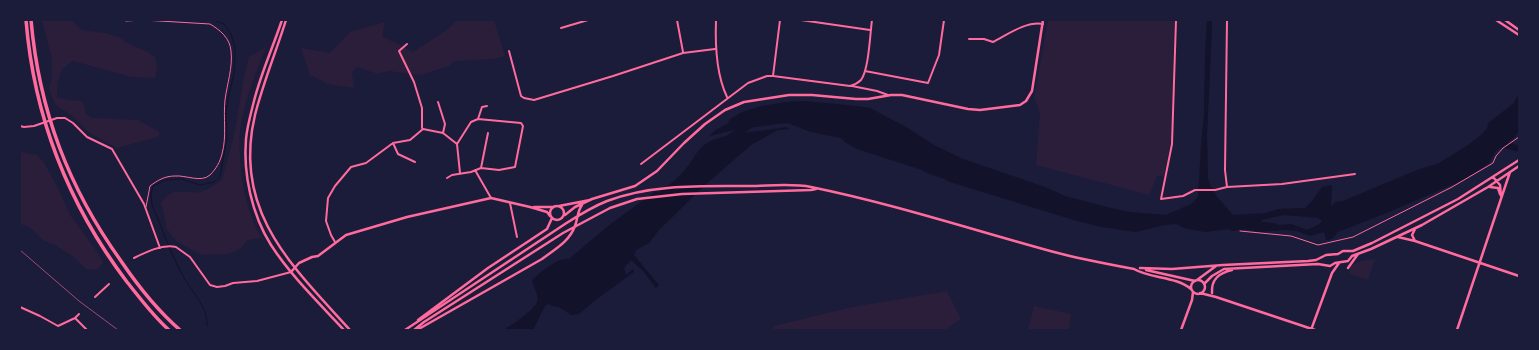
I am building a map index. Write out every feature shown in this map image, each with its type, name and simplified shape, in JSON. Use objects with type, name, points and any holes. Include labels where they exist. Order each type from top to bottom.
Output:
[{"type":"highway","points":[[26,20],[32,70],[38,100],[58,164],[72,194],[97,238],[142,301],[161,324],[169,330]]},
{"type":"highway","points":[[31,20],[37,69],[46,110],[59,149],[76,189],[100,233],[125,267],[166,318],[180,330]]},
{"type":"street","points":[[282,20],[254,101],[246,138],[246,164],[250,192],[259,221],[270,244],[291,272],[344,330]]},
{"type":"street","points":[[286,20],[254,116],[250,149],[253,188],[263,219],[294,268],[350,330]]},
{"type":"street","points":[[561,28],[588,20]]},
{"type":"street","points":[[677,20],[683,53]]},
{"type":"street","points":[[716,20],[716,49],[723,88],[727,97]]},
{"type":"street","points":[[773,76],[780,20]]},
{"type":"street","points":[[801,20],[870,30]]},
{"type":"street","points":[[850,86],[860,81],[865,71],[872,20]]},
{"type":"street","points":[[865,71],[928,84],[939,55],[944,20]]},
{"type":"street","points":[[530,207],[559,206],[592,199],[635,186],[657,171],[705,124],[725,110],[744,102],[789,95],[812,95],[856,99],[902,96],[968,110],[1020,105],[1026,101],[1032,91],[1043,20]]},
{"type":"street","points":[[1176,20],[1172,144],[1161,199],[1184,196],[1196,190],[1215,190],[1227,187],[1282,184],[1355,174]]},
{"type":"street","points":[[1227,20],[1225,170],[1227,187]]},
{"type":"street","points":[[1496,20],[1519,35]]},
{"type":"street","points":[[1505,20],[1519,30]]},
{"type":"street","points":[[969,39],[984,39],[993,42],[1028,25],[1037,23],[1042,24]]},
{"type":"street","points":[[335,242],[326,221],[328,198],[335,186],[351,167],[366,163],[392,143],[410,140],[422,129],[422,108],[414,82],[399,51],[407,44]]},
{"type":"street","points":[[509,51],[522,96],[524,98],[534,100],[683,53],[716,49]]},
{"type":"street","points":[[640,164],[727,97],[748,83],[767,76],[877,90],[890,96]]},
{"type":"street","points":[[438,102],[445,124],[443,133]]},
{"type":"street","points":[[478,119],[482,107],[487,106]]},
{"type":"street","points":[[20,126],[34,126],[57,118],[65,118],[73,123],[87,137],[112,149],[146,208],[160,248]]},
{"type":"street","points":[[447,178],[481,168],[499,170],[515,167],[523,126],[522,123],[478,119],[471,122],[457,144],[460,174]]},
{"type":"street","points":[[422,129],[443,133],[457,144]]},
{"type":"street","points":[[481,168],[488,133]]},
{"type":"street","points":[[392,143],[398,154],[415,162]]},
{"type":"street","points":[[1134,269],[1172,269],[1316,260],[1326,255],[1333,255],[1343,251],[1348,252],[1372,243],[1458,199],[1519,160]]},
{"type":"street","points":[[1359,253],[1348,268],[1349,260],[1352,256],[1359,253],[1397,237],[1415,229],[1488,187],[1519,166]]},
{"type":"street","points":[[475,170],[491,198]]},
{"type":"street","points":[[1457,330],[1510,172]]},
{"type":"street","points":[[1493,176],[1500,185],[1501,198]]},
{"type":"street","points":[[405,330],[587,210],[608,201],[649,190],[672,188],[783,185],[811,187],[847,194],[914,211],[1056,252],[1134,269],[1140,273],[1179,282],[1199,294],[1216,297],[1313,330],[1332,273],[1341,261]]},
{"type":"street","points":[[1488,187],[1498,188],[1501,198]]},
{"type":"street","points":[[415,330],[424,322],[563,233],[610,208],[637,199],[682,194],[817,189]]},
{"type":"street","points":[[134,258],[146,252],[173,246],[190,258],[210,285],[217,287],[225,286],[233,283],[256,281],[291,272],[299,263],[318,256],[346,235],[407,217],[491,198],[546,212],[556,221],[560,220],[572,209],[592,199]]},
{"type":"street","points":[[510,202],[517,237]]},
{"type":"street","points":[[415,330],[425,326],[542,259],[560,246],[571,235],[582,204]]},
{"type":"street","points":[[559,206],[563,208],[565,215]]},
{"type":"street","points":[[405,330],[488,268],[546,229],[551,217],[550,211],[554,207]]},
{"type":"street","points":[[1404,227],[1406,233]]},
{"type":"street","points":[[1415,229],[1412,235],[1415,241]]},
{"type":"street","points":[[1397,237],[1415,241],[1519,276]]},
{"type":"street","points":[[1348,252],[1352,256]]},
{"type":"street","points":[[1322,258],[1322,264]]},
{"type":"street","points":[[1192,300],[1204,290],[1204,285],[1212,276],[1224,269],[1322,264],[1330,266],[1341,261],[1346,262],[1349,260]]},
{"type":"street","points":[[1181,330],[1192,300],[1192,284],[1218,265]]},
{"type":"street","points":[[1330,266],[1332,273]]},
{"type":"street","points":[[1140,268],[1201,281],[1216,297]]},
{"type":"street","points":[[1212,293],[1215,278],[1220,274],[1238,268]]},
{"type":"street","points":[[95,297],[109,284]]},
{"type":"street","points":[[20,307],[58,326],[75,318],[79,314]]},
{"type":"street","points":[[75,318],[87,330]]},
{"type":"lane","points":[[123,20],[126,22],[143,20],[210,24],[227,39],[231,51],[223,119],[225,138],[222,155],[217,168],[209,176],[205,177],[192,178],[176,176],[156,181],[150,186],[146,208]]},
{"type":"path","points":[[1240,231],[1291,236],[1318,245],[1353,237],[1452,187],[1493,163],[1496,156],[1503,148],[1519,137]]},
{"type":"shaded area","points":[[42,20],[72,20],[81,30],[105,33],[119,37],[129,44],[148,52],[155,57],[157,68],[155,78],[131,77],[73,61],[64,68],[59,76],[57,97],[83,102],[86,114],[92,118],[138,120],[160,132],[158,137],[117,148],[88,132],[75,118],[56,105],[51,95],[49,86],[52,79],[52,60]]},
{"type":"shaded area","points":[[457,20],[494,20],[505,56],[493,59],[455,61],[449,66],[420,75],[389,71],[377,74],[358,67],[352,72],[354,88],[328,84],[310,75],[301,48],[330,53],[350,32],[385,22],[382,36],[413,52],[448,29]]},
{"type":"shaded area","points":[[1048,20],[1174,20],[1172,134],[1164,176],[1157,176],[1149,195],[1036,165],[1040,113],[1034,98]]},
{"type":"shaded area","points":[[1207,20],[1212,20],[1207,135],[1208,179],[1218,198],[1233,215],[1266,213],[1278,209],[1305,208],[1322,187],[1332,185],[1331,206],[1336,202],[1343,201],[1417,170],[1439,163],[1481,135],[1488,127],[1487,124],[1514,103],[1519,92],[1519,131],[1514,138],[1508,142],[1519,146],[1519,152],[1501,147],[1496,151],[1488,164],[1463,180],[1338,232],[1332,239],[1326,240],[1324,232],[1310,236],[1297,231],[1284,230],[1259,232],[1245,229],[1232,231],[1229,229],[1205,232],[1184,228],[1176,224],[1164,225],[1136,232],[1102,227],[1077,221],[950,182],[922,170],[857,149],[841,138],[811,132],[787,123],[738,129],[709,136],[727,124],[730,119],[742,112],[762,106],[804,101],[870,108],[906,127],[934,145],[963,159],[1045,187],[1065,196],[1130,212],[1166,215],[1191,204],[1198,197],[1204,113]],"holes":[[[1284,215],[1318,218],[1322,221],[1318,225],[1307,230],[1291,224],[1279,225],[1262,222],[1261,220]]]},
{"type":"shaded area","points":[[266,47],[246,104],[240,133],[241,166],[246,200],[261,238],[248,240],[241,248],[229,254],[202,255],[176,241],[167,229],[161,203],[165,197],[174,192],[200,192],[222,180],[235,131],[243,82],[249,57]]},
{"type":"shaded area","points":[[786,127],[790,129],[778,130],[751,145],[704,186],[659,230],[649,243],[636,250],[634,255],[659,285],[656,288],[643,271],[631,260],[624,268],[626,275],[633,269],[634,272],[579,314],[571,315],[559,307],[549,304],[545,306],[533,330],[504,330],[530,311],[537,302],[538,298],[532,280],[560,260],[569,259],[608,226],[656,191],[659,192],[670,184],[684,171],[704,145],[723,137]]},
{"type":"shaded area","points":[[20,152],[37,155],[43,161],[55,182],[70,215],[98,253],[103,263],[96,270],[86,269],[74,257],[57,246],[43,240],[29,227],[20,224]]},
{"type":"shaded area","points":[[1375,259],[1368,280],[1350,274],[1350,269],[1354,264]]},
{"type":"shaded area","points":[[947,291],[961,319],[945,330],[773,330],[774,326],[852,307]]},
{"type":"shaded area","points":[[1034,306],[1071,314],[1069,329],[1028,330]]},
{"type":"waterway","points":[[207,326],[207,318],[202,305],[186,281],[170,249],[152,205],[151,194],[153,186],[166,180],[181,179],[200,185],[214,182],[220,176],[227,138],[226,113],[234,74],[235,47],[231,34],[224,24],[214,20]]},
{"type":"waterway","points":[[728,139],[753,123]]},
{"type":"railway","points":[[20,250],[79,301],[118,330]]}]
